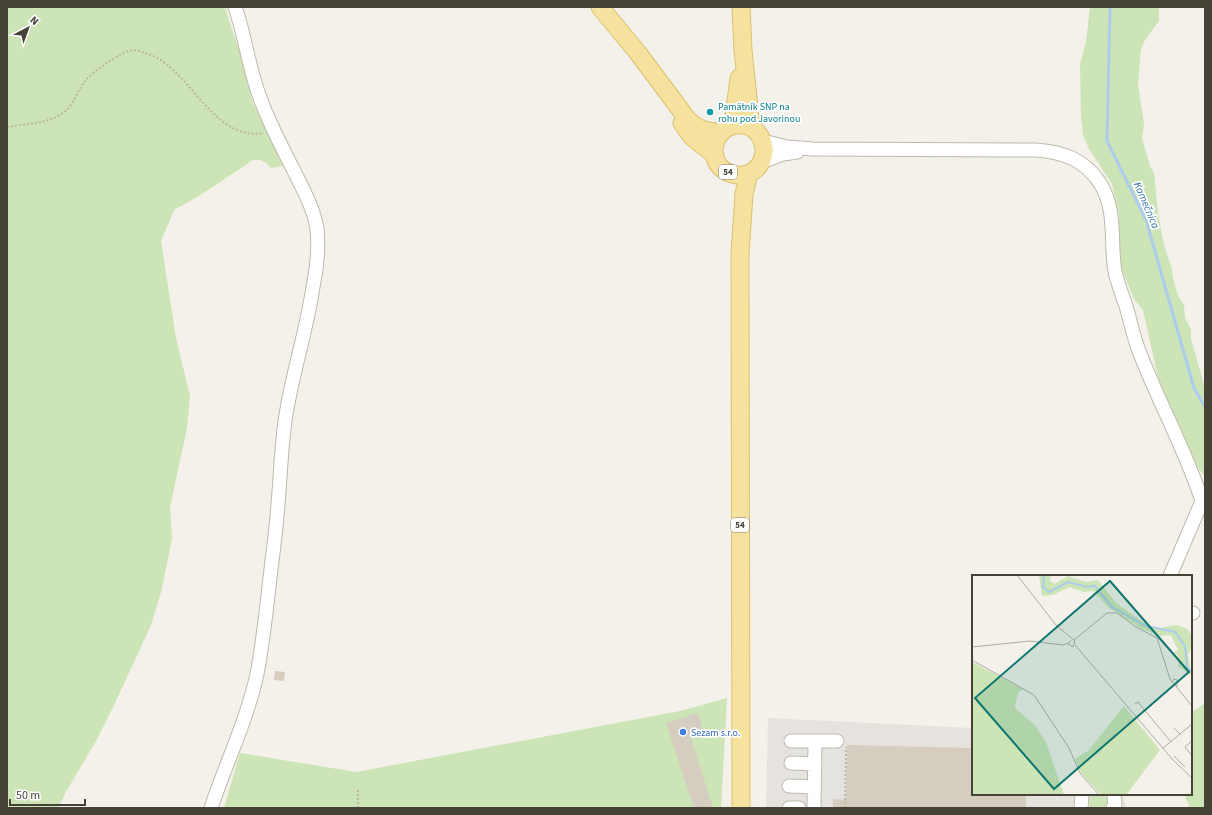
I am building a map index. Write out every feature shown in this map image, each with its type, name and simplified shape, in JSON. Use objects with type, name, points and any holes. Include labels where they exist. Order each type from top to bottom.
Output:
[{"type":"main road","points":[[600,7],[638,53],[688,120],[698,128],[707,132],[741,125],[751,127],[763,141]]},
{"type":"main road","name":"54","points":[[741,7],[743,50],[751,127]]},
{"type":"main road","name":"54","points":[[743,50],[734,117],[717,139],[714,147],[719,165],[728,172],[735,175],[742,175],[756,168]]},
{"type":"main road","points":[[659,82],[687,130],[698,142],[715,155]]},
{"type":"main road","name":"54","points":[[740,254],[744,194],[765,152],[763,141]]},
{"type":"main road","name":"54","points":[[728,172],[736,196],[740,254],[741,808]]},
{"type":"street","points":[[211,808],[244,719],[257,673],[277,522],[283,429],[311,300],[318,256],[317,230],[312,212],[303,188],[273,130],[261,101],[243,30],[235,7]]},
{"type":"street","points":[[763,141],[787,147],[813,150],[1036,150],[1067,155],[1092,173],[1100,184],[1111,208],[1116,272],[1140,355],[1194,477],[1202,501],[1170,575]]},
{"type":"street","points":[[756,168],[772,157],[813,150]]},
{"type":"street","points":[[791,741],[842,741]]},
{"type":"street","points":[[814,808],[815,741]]},
{"type":"street","points":[[791,763],[815,764]]},
{"type":"street","points":[[789,786],[814,787]]},
{"type":"street","points":[[1081,808],[1082,795]]},
{"type":"street","points":[[1113,795],[1115,806],[1113,808]]},
{"type":"street","points":[[789,808],[799,808]]},
{"type":"path","points":[[7,126],[44,122],[62,114],[72,105],[86,80],[101,67],[124,53],[133,50],[156,57],[169,66],[188,85],[210,111],[230,126],[252,134],[273,130]]},
{"type":"path","points":[[842,741],[845,808]]},
{"type":"path","points":[[358,790],[358,808]]},
{"type":"shaded area","points":[[768,718],[972,728],[972,795],[1123,795],[1126,808],[766,808]]},
{"type":"shaded area","points":[[788,736],[840,737],[839,808],[787,808]]},
{"type":"green space","points":[[7,7],[225,7],[242,57],[252,101],[283,166],[271,168],[260,160],[253,160],[199,196],[174,210],[161,241],[176,338],[190,396],[187,428],[170,507],[172,539],[161,592],[151,625],[97,739],[58,808],[7,808]]},
{"type":"green space","points":[[1090,7],[1159,7],[1159,21],[1145,40],[1141,49],[1138,85],[1144,124],[1142,138],[1150,166],[1154,173],[1158,213],[1164,245],[1172,269],[1178,296],[1184,305],[1185,318],[1191,329],[1191,339],[1205,388],[1205,477],[1197,466],[1160,386],[1143,310],[1134,299],[1119,262],[1119,215],[1112,184],[1089,149],[1083,135],[1081,118],[1080,64],[1086,42]]},
{"type":"green space","points":[[727,698],[721,808],[224,808],[240,753],[356,772],[680,711]]},
{"type":"green space","points":[[1205,703],[1205,808],[1190,808],[1184,795],[1192,795],[1192,712]]},
{"type":"green space","points":[[1092,795],[1106,795],[1108,797],[1109,804],[1107,808],[1089,808],[1090,798]]},
{"type":"building","points":[[275,671],[285,672],[284,681],[274,680]]},
{"type":"building","points":[[698,713],[703,731],[690,735],[713,808],[694,808],[666,723]]},
{"type":"building","points":[[847,745],[972,748],[972,795],[1026,795],[1026,808],[833,808],[833,799],[846,800]]},
{"type":"waterway","name":"Kamečnica","points":[[1110,7],[1107,141],[1146,220],[1194,388],[1205,407]]},
{"type":"place","name":"Pamätník SNP na rohu pod Javorinou","points":[[710,112]]},
{"type":"place","name":"Sezam s.r.o.","points":[[683,732]]}]
